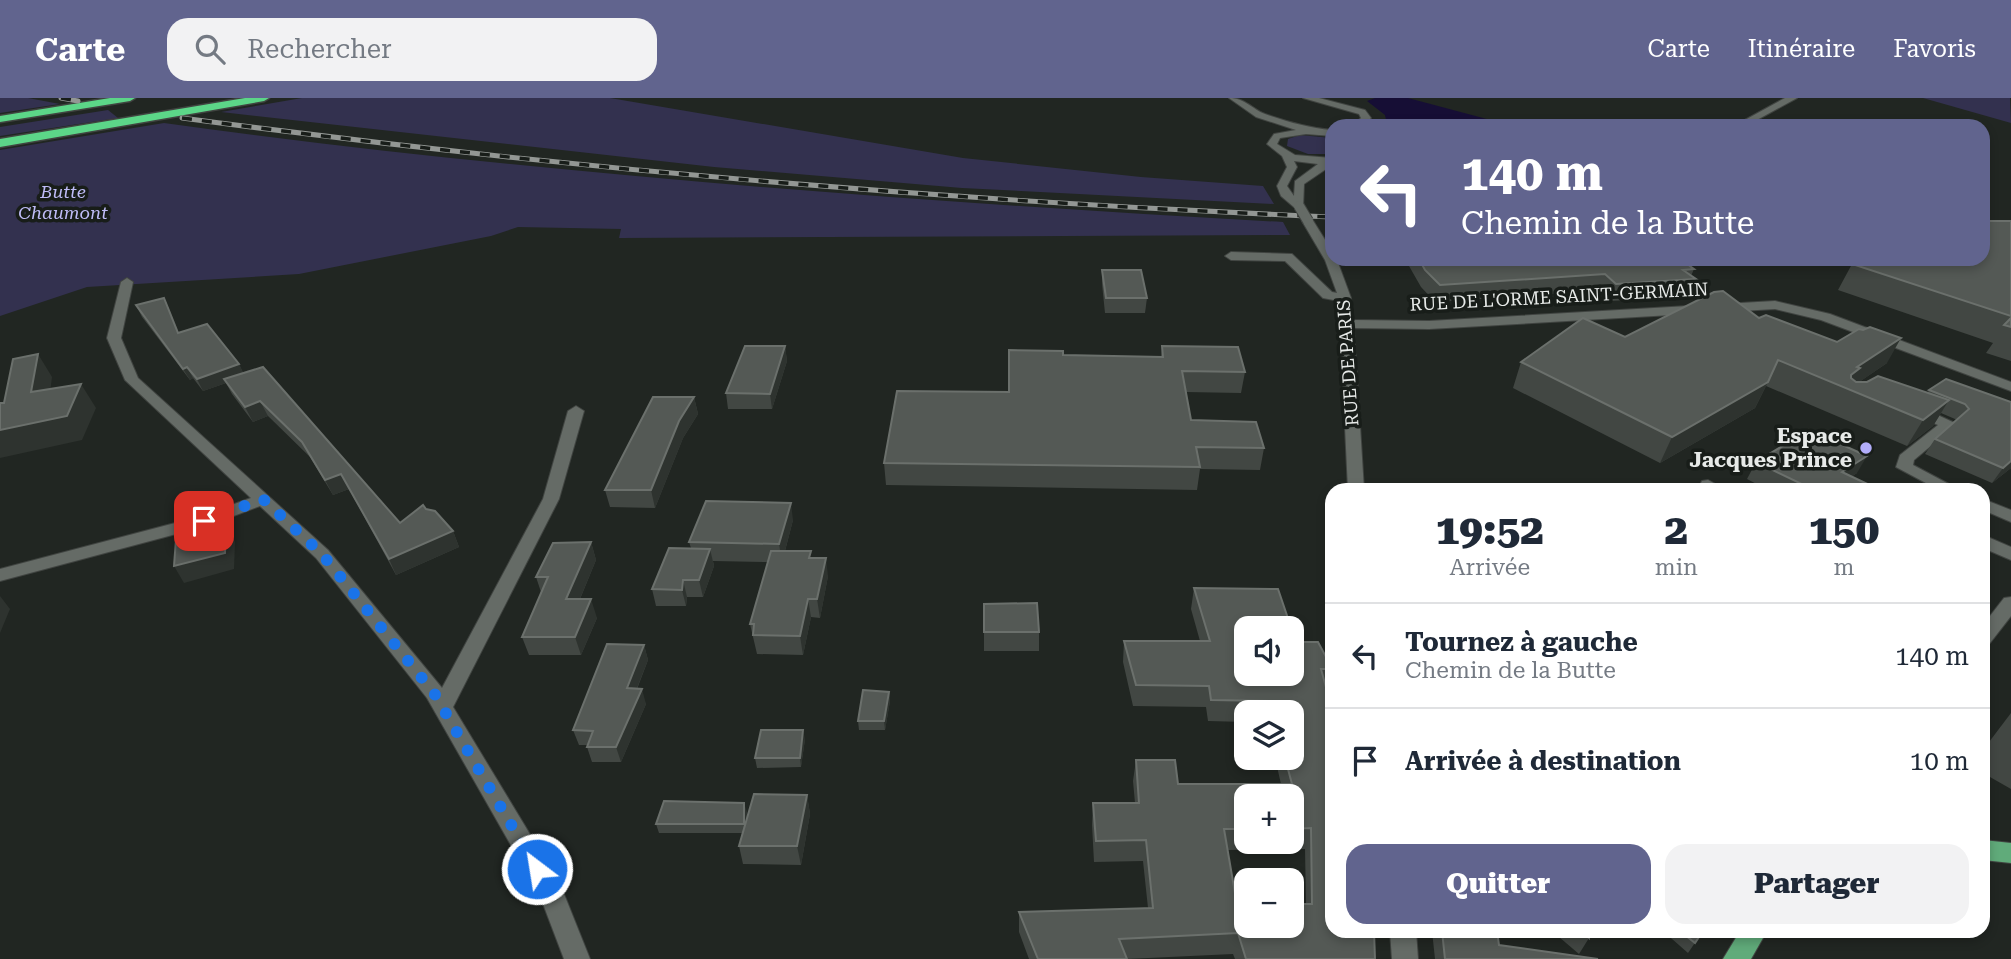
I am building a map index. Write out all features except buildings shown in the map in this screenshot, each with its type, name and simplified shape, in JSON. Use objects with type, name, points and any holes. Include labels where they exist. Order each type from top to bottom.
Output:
[{"type":"highway","points":[[0,119],[130,98]]},
{"type":"highway","points":[[0,143],[264,98]]},
{"type":"main road","points":[[1990,851],[2011,853]]},
{"type":"main road","points":[[1736,959],[1750,938]]},
{"type":"street","points":[[1234,98],[1259,115],[1325,132]]},
{"type":"street","points":[[1308,98],[1362,112],[1365,119]]},
{"type":"street","points":[[1752,119],[1792,98]]},
{"type":"street","points":[[1221,100],[1243,116],[1267,126],[1277,136]]},
{"type":"street","points":[[1318,131],[1294,131],[1277,136],[1272,144],[1286,155],[1325,160]]},
{"type":"street","name":"RUE DE PARIS","points":[[1286,155],[1292,167],[1282,186],[1285,194],[1299,206],[1325,250]]},
{"type":"street","points":[[1299,206],[1299,183],[1325,164]]},
{"type":"street","points":[[1231,256],[1288,257],[1328,296],[1345,298]]},
{"type":"street","name":"RUE DE PARIS","points":[[1333,266],[1345,298],[1356,483]]},
{"type":"street","points":[[127,282],[114,338],[132,380],[322,554],[434,693],[551,892],[577,959]]},
{"type":"street","name":"RUE DE L'ORME SAINT-GERMAIN","points":[[1346,324],[1429,325],[1774,305],[1825,317],[2011,387]]},
{"type":"street","points":[[1902,404],[1950,424],[1906,458],[1904,467],[1937,483]]},
{"type":"street","points":[[442,707],[551,499],[576,411]]},
{"type":"street","points":[[0,575],[204,521],[263,499]]},
{"type":"street","points":[[1990,507],[2011,517]]},
{"type":"street","points":[[1990,544],[2011,554]]},
{"type":"street","points":[[1990,629],[2011,603]]},
{"type":"street","points":[[1404,938],[1405,959]]},
{"type":"green space","points":[[0,98],[28,98],[60,104],[0,113]]},
{"type":"green space","points":[[302,98],[610,98],[963,158],[1141,177],[1263,186],[1274,204],[962,188],[714,167],[221,112]]},
{"type":"green space","points":[[1923,98],[2010,98],[2011,123]]},
{"type":"green space","points":[[108,110],[118,118],[0,136],[0,127]]},
{"type":"green space","name":"Butte Chaumont","points":[[164,123],[443,157],[722,184],[1283,222],[1290,235],[619,238],[621,229],[518,227],[491,236],[299,274],[87,287],[0,316],[0,150]]},
{"type":"green space","points":[[1300,135],[1325,137],[1325,154],[1308,154],[1287,146],[1288,139]]},
{"type":"shaded area","points":[[1375,98],[1408,98],[1487,119],[1386,119],[1385,115],[1367,101]]},
{"type":"railway","points":[[61,98],[78,101]]},
{"type":"railway","points":[[182,118],[469,153],[756,181],[1044,202],[1325,217]]},
{"type":"place","name":"Espace Jacques Prince","points":[[1866,448]]},
{"type":"route","points":[[204,521],[263,499],[322,554],[434,693],[537,869]]}]
